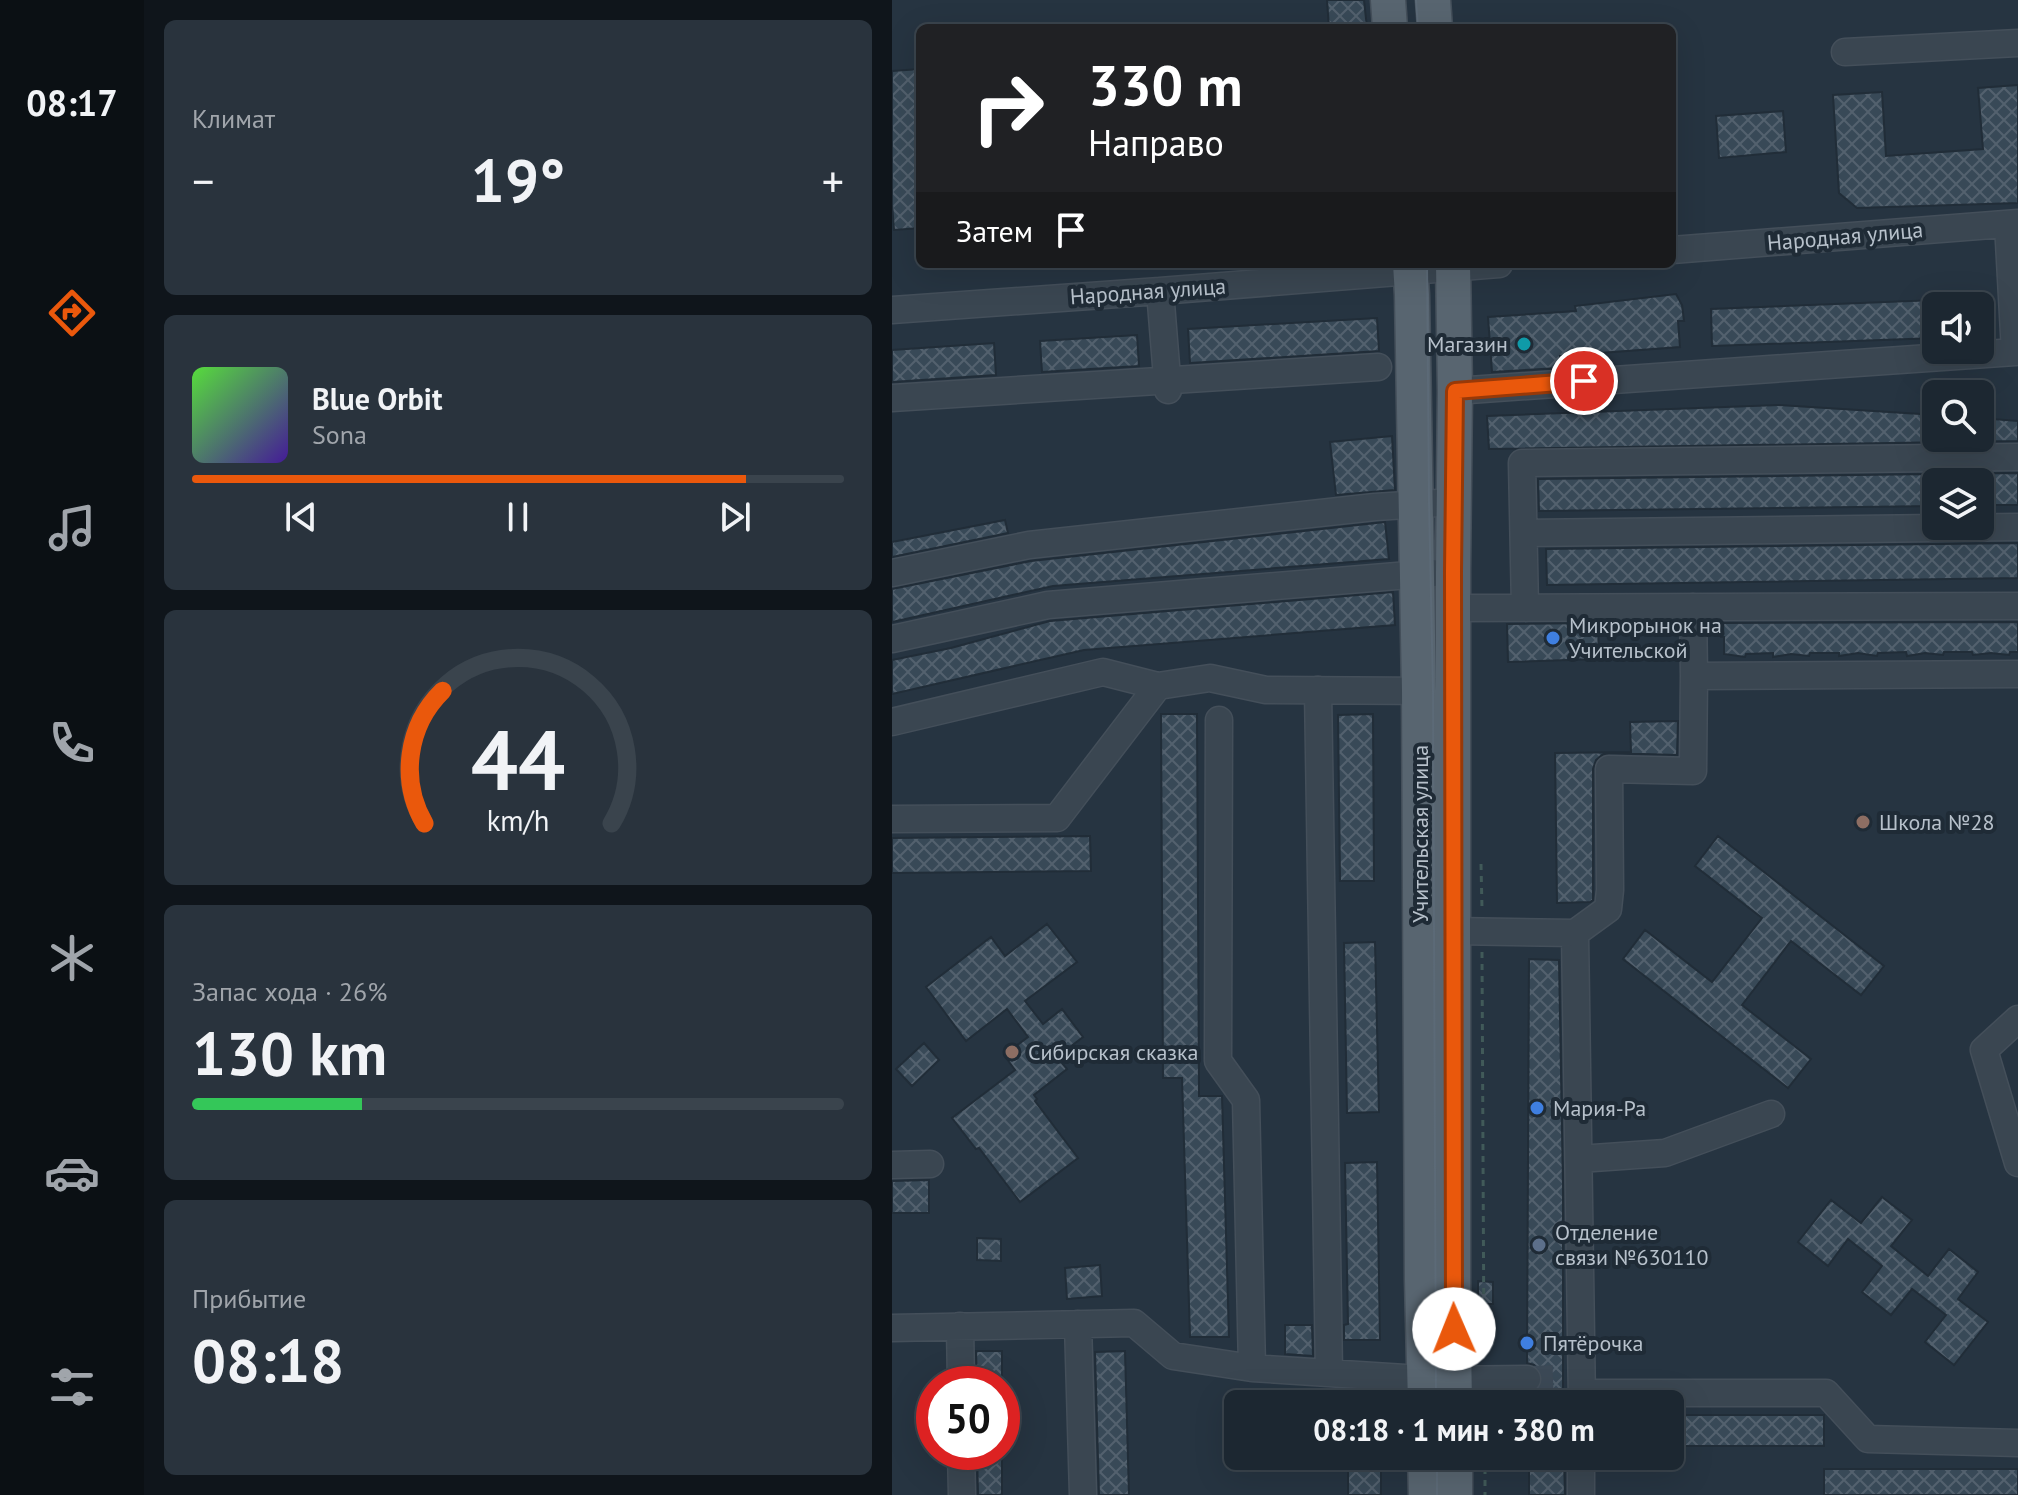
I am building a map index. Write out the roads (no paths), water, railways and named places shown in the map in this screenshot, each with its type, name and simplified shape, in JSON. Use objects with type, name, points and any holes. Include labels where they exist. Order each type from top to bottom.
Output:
[{"type":"main road","points":[[1388,0],[1390,24]]},
{"type":"main road","points":[[1433,0],[1435,24]]},
{"type":"main road","name":"Учительская улица","points":[[1410,268],[1418,574],[1422,1280],[1440,1390]]},
{"type":"main road","name":"Учительская улица","points":[[1440,1390],[1453,1278],[1453,268]]},
{"type":"main road","points":[[1425,1470],[1426,1495]]},
{"type":"main road","points":[[1455,1470],[1455,1495]]},
{"type":"street","points":[[1845,52],[2018,43]]},
{"type":"street","points":[[1455,391],[2016,352],[2013,223]]},
{"type":"street","name":"Народная улица","points":[[1676,250],[2013,223]]},
{"type":"street","name":"Народная улица","points":[[892,310],[1160,291],[1400,268]]},
{"type":"street","points":[[1160,291],[1168,384]]},
{"type":"street","points":[[892,398],[1168,384],[1378,367]]},
{"type":"street","points":[[1525,608],[1522,463],[2018,457]]},
{"type":"street","points":[[892,573],[1029,545],[1375,507],[1454,502]]},
{"type":"street","points":[[1524,533],[2018,527]]},
{"type":"street","points":[[892,639],[1048,605],[1453,572]]},
{"type":"street","points":[[1453,608],[2018,606]]},
{"type":"street","points":[[1453,931],[1575,933],[1608,909],[1609,769],[1693,771],[1693,607]]},
{"type":"street","points":[[892,722],[1103,672],[1158,686],[1210,678],[1266,690],[1454,691]]},
{"type":"street","points":[[1694,676],[2018,674]]},
{"type":"street","points":[[892,819],[1057,818],[1158,686]]},
{"type":"street","points":[[1318,690],[1329,1373]]},
{"type":"street","points":[[1219,720],[1218,1061],[1246,1100],[1252,1368]]},
{"type":"street","points":[[1575,933],[1579,1159],[1577,1388],[1826,1393],[1868,1439],[2018,1443]]},
{"type":"street","points":[[2018,1019],[1984,1050],[2018,1163]]},
{"type":"street","points":[[1579,1159],[1665,1153],[1771,1114]]},
{"type":"street","points":[[892,1165],[930,1164]]},
{"type":"street","points":[[892,1328],[1134,1323],[1173,1356],[1252,1368],[1329,1373],[1428,1390]]},
{"type":"street","points":[[1078,1324],[1083,1495]]},
{"type":"street","points":[[960,1326],[961,1366]]},
{"type":"street","points":[[1453,1390],[1527,1379]]},
{"type":"street","points":[[961,1470],[962,1495]]},
{"type":"street","points":[[1581,1470],[1581,1495]]},
{"type":"tunnel","points":[[1527,1379],[1562,1378]]},
{"type":"tram line","points":[[1416,0],[1418,24]]},
{"type":"tram line","points":[[1427,268],[1433,691],[1436,1390]]},
{"type":"tram line","points":[[1437,1470],[1437,1495]]},
{"type":"place","name":"Магазин","points":[[1524,344]]},
{"type":"place","name":"Микрорынок на Учительской","points":[[1553,638]]},
{"type":"place","name":"Школа №28","points":[[1863,822]]},
{"type":"place","name":"Сибирская сказка","points":[[1012,1052]]},
{"type":"place","name":"Мария-Ра","points":[[1537,1108]]},
{"type":"place","name":"Отделение связи №630110","points":[[1539,1245]]},
{"type":"place","name":"Пятёрочка","points":[[1527,1343]]}]
